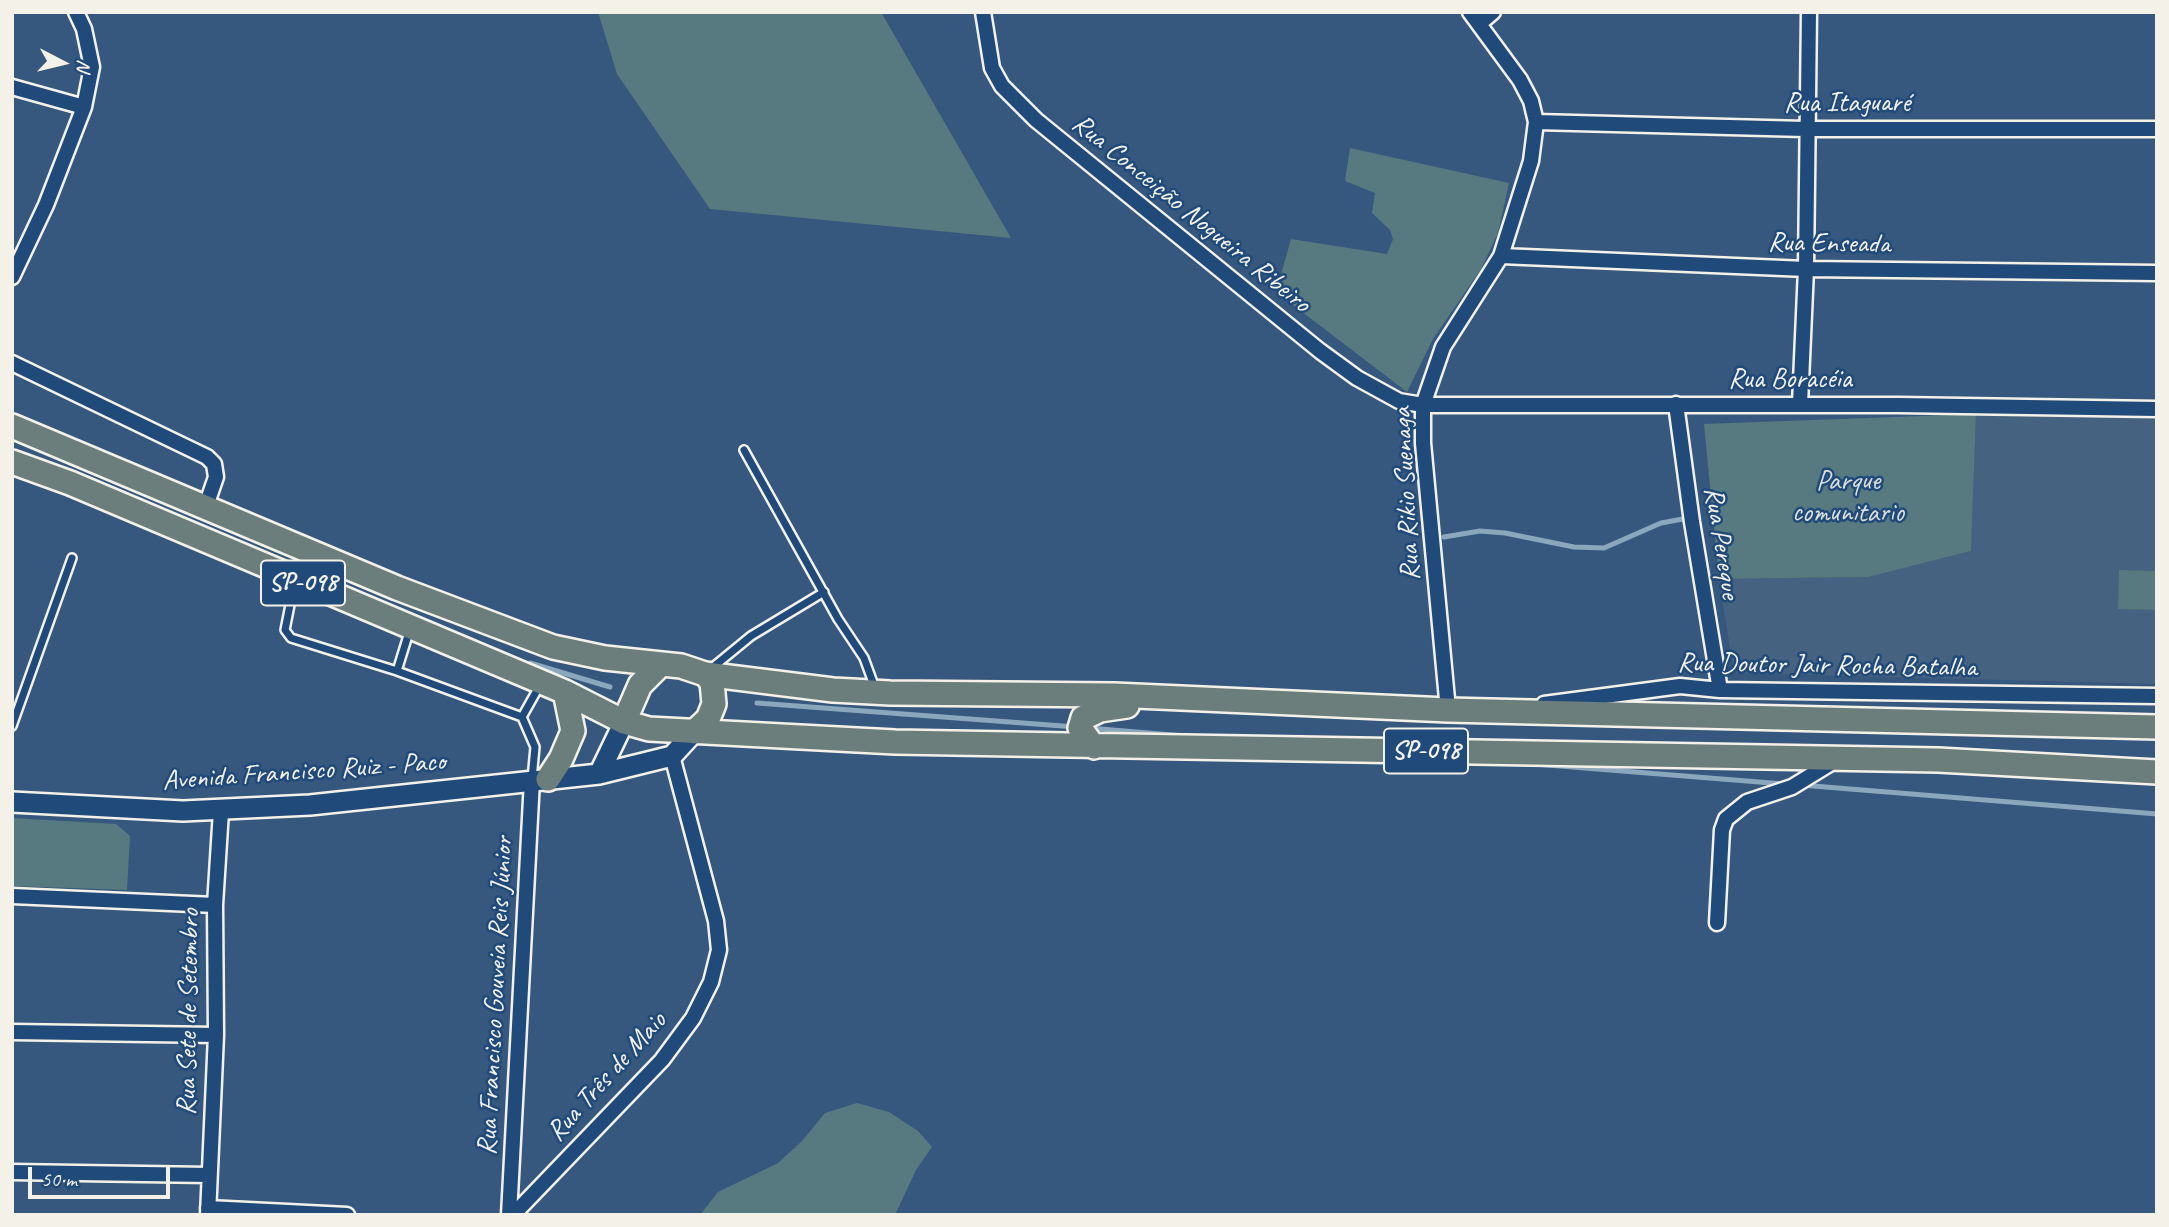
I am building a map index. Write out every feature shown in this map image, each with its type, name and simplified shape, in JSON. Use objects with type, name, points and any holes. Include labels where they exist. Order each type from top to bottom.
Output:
[{"type":"main road","name":"SP-098","points":[[12,426],[397,587],[553,647],[605,658],[661,664],[705,674],[876,692],[1175,698],[1448,710],[2157,727]]},
{"type":"main road","name":"SP-098","points":[[12,461],[565,692],[624,722],[649,729],[895,742],[1952,761],[2157,772]]},
{"type":"main road","points":[[624,722],[640,685],[661,664]]},
{"type":"main road","points":[[694,733],[708,719],[714,704],[712,682],[705,674]]},
{"type":"main road","points":[[540,779],[561,759],[573,731],[565,692]]},
{"type":"main road","points":[[1094,747],[1080,728],[1088,714],[1175,698]]},
{"type":"street","points":[[12,277],[46,205],[84,107],[92,67],[76,12]]},
{"type":"street","name":"Rua Conceição Nogueira Ribeiro","points":[[983,12],[992,68],[1002,86],[1036,120],[1329,358],[1382,393],[1399,401],[1423,405]]},
{"type":"street","points":[[1474,18],[1493,12]]},
{"type":"street","points":[[1800,404],[1806,269],[1805,129],[1809,12]]},
{"type":"street","name":"Rua Rikio Suenaga","points":[[1448,710],[1423,443],[1423,405],[1443,347],[1501,256],[1531,161],[1536,122],[1531,101],[1520,80],[1474,18]]},
{"type":"street","points":[[12,86],[84,107]]},
{"type":"street","name":"Rua Itaguaré","points":[[1536,122],[1805,129],[2157,129]]},
{"type":"street","name":"Rua Enseada","points":[[1501,256],[1806,269],[2157,272]]},
{"type":"street","points":[[12,363],[195,448],[214,464],[216,477],[206,506]]},
{"type":"street","name":"Rua Pereque","points":[[1676,404],[1692,522],[1720,690]]},
{"type":"street","name":"Rua Boracéia","points":[[1423,405],[1800,404],[2157,409]]},
{"type":"street","name":"Rua Doutor Jair Rocha Batalha","points":[[1498,711],[1680,686],[1720,690],[2157,696]]},
{"type":"street","points":[[599,774],[624,722]]},
{"type":"street","points":[[673,756],[694,733]]},
{"type":"street","name":"Avenida Francisco Ruiz - Paco","points":[[12,802],[221,811],[310,805],[599,774],[673,756]]},
{"type":"street","name":"Rua Três de Maio","points":[[511,1215],[662,1060],[693,1018],[711,982],[719,950],[716,921],[673,756]]},
{"type":"street","points":[[1717,923],[1722,830],[1726,819],[1747,802],[1792,788],[1836,760]]},
{"type":"street","name":"Rua Francisco Gouveia Reis Júnior","points":[[511,1215],[540,779]]},
{"type":"street","name":"Rua Sete de Setembro","points":[[208,1212],[216,1035],[215,905],[221,811]]},
{"type":"street","points":[[12,896],[215,905]]},
{"type":"street","points":[[12,1032],[216,1035]]},
{"type":"street","points":[[12,1172],[209,1175]]},
{"type":"street","points":[[208,1212],[348,1215]]},
{"type":"lane","points":[[744,450],[864,658],[876,692]]},
{"type":"lane","points":[[12,726],[72,558]]},
{"type":"lane","points":[[295,579],[285,629],[291,638],[397,671],[522,716],[535,747],[540,779]]},
{"type":"lane","points":[[705,674],[751,636],[824,592]]},
{"type":"lane","points":[[397,671],[410,629]]},
{"type":"lane","points":[[522,716],[532,705],[541,683]]},
{"type":"shaded area","points":[[1976,414],[2157,417],[2157,684],[1734,673],[1719,579],[1868,577],[1971,551]]},
{"type":"green space","points":[[598,12],[881,12],[1011,238],[710,209],[617,74]]},
{"type":"green space","points":[[1350,148],[1509,183],[1498,233],[1481,269],[1433,339],[1407,392],[1276,292],[1291,239],[1387,254],[1393,239],[1390,230],[1372,213],[1375,193],[1345,181]]},
{"type":"green space","name":"Parque comunitario","points":[[1976,414],[1971,551],[1868,577],[1719,579],[1704,424]]},
{"type":"green space","points":[[2119,570],[2157,571],[2157,610],[2118,609]]},
{"type":"green space","points":[[12,818],[116,824],[130,836],[127,890],[12,886]]},
{"type":"green space","points":[[857,1103],[889,1112],[918,1131],[932,1147],[916,1170],[895,1215],[700,1215],[718,1192],[778,1163],[802,1141],[825,1113]]},
{"type":"waterway","points":[[1444,537],[1480,531],[1505,533],[1574,547],[1604,548],[1661,523],[1683,519]]},
{"type":"waterway","points":[[530,663],[610,687]]},
{"type":"waterway","points":[[757,703],[1076,727]]},
{"type":"waterway","points":[[1089,728],[1184,736]]},
{"type":"waterway","points":[[1535,764],[1784,784]]},
{"type":"waterway","points":[[1801,785],[2157,814]]}]
